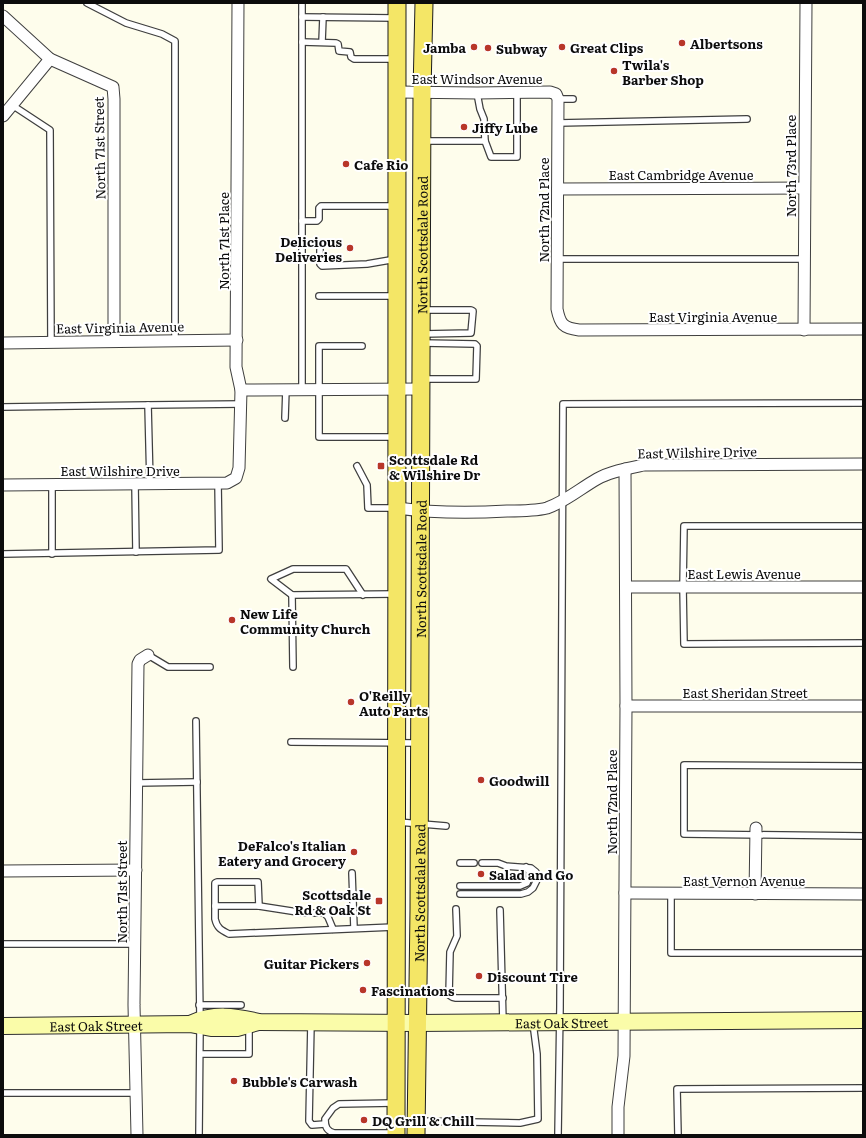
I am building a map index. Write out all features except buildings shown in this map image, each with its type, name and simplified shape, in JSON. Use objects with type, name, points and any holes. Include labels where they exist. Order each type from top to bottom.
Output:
[{"type":"main road","name":"North Scottsdale Road","points":[[417,1128],[422,92],[424,3]]},
{"type":"main road","name":"North Scottsdale Road","points":[[396,1134],[395,926],[398,437],[398,17]]},
{"type":"main road","points":[[398,17],[424,31]]},
{"type":"street","name":"North 71st Place","points":[[236,478],[239,468],[241,404],[241,390],[236,367],[238,3]]},
{"type":"street","name":"North 73rd Place","points":[[804,330],[806,3]]},
{"type":"street","name":"North 71st Street","points":[[3,16],[50,59],[112,87],[114,106],[114,341]]},
{"type":"street","points":[[3,116],[50,59]]},
{"type":"street","name":"East Windsor Avenue","points":[[398,92],[550,92],[557,96]]},
{"type":"street","name":"North 72nd Place","points":[[557,96],[557,309],[559,319],[563,326]]},
{"type":"street","name":"East Cambridge Avenue","points":[[558,189],[804,188]]},
{"type":"street","name":"East Virginia Avenue","points":[[563,326],[578,330],[863,329]]},
{"type":"street","name":"East Virginia Avenue","points":[[3,343],[237,340]]},
{"type":"street","points":[[241,390],[398,388],[421,384]]},
{"type":"street","name":"East Wilshire Drive","points":[[397,508],[420,511],[524,510],[547,508],[562,501],[598,478],[625,469],[644,465],[863,464]]},
{"type":"street","name":"North 72nd Place","points":[[618,1135],[618,1107],[624,1056],[626,706],[625,469]]},
{"type":"street","name":"East Wilshire Drive","points":[[3,485],[227,483],[236,478]]},
{"type":"street","name":"East Lewis Avenue","points":[[626,587],[863,587]]},
{"type":"street","name":"North 71st Street","points":[[137,1135],[135,944],[138,664],[140,660],[148,655]]},
{"type":"street","name":"East Sheridan Street","points":[[626,706],[863,706]]},
{"type":"street","points":[[756,831],[756,894]]},
{"type":"street","points":[[3,871],[136,870]]},
{"type":"street","name":"East Vernon Avenue","points":[[625,893],[863,894]]},
{"type":"street","name":"East Oak Street","points":[[3,1026],[135,1024],[236,1016],[254,1024],[311,1022],[503,1023],[863,1020]]},
{"type":"lane","points":[[88,3],[126,23],[162,34],[175,41],[175,341]]},
{"type":"lane","points":[[302,3],[302,389]]},
{"type":"lane","points":[[302,17],[398,17]]},
{"type":"lane","points":[[322,42],[323,17]]},
{"type":"lane","points":[[302,42],[337,43],[339,51],[350,52],[354,59],[398,59]]},
{"type":"lane","points":[[477,93],[480,109],[484,119],[484,141],[491,157],[517,157],[517,93]]},
{"type":"lane","points":[[557,96],[573,99]]},
{"type":"lane","points":[[12,105],[50,130],[51,342]]},
{"type":"lane","points":[[558,123],[747,119]]},
{"type":"lane","points":[[422,141],[484,141]]},
{"type":"lane","points":[[302,221],[317,221],[319,219],[319,208],[321,206],[398,206]]},
{"type":"lane","points":[[320,250],[320,264],[322,266],[367,264],[398,259]]},
{"type":"lane","points":[[557,259],[804,259]]},
{"type":"lane","points":[[319,296],[398,296]]},
{"type":"lane","points":[[421,310],[473,311],[471,333],[421,339]]},
{"type":"lane","points":[[421,339],[445,343],[477,345],[476,378],[421,384]]},
{"type":"lane","points":[[362,346],[319,346],[319,437],[398,437]]},
{"type":"lane","points":[[285,418],[286,389]]},
{"type":"lane","points":[[558,1135],[563,404],[863,403]]},
{"type":"lane","points":[[3,407],[241,404]]},
{"type":"lane","points":[[148,405],[150,484]]},
{"type":"lane","points":[[358,466],[367,485],[368,508],[397,508]]},
{"type":"lane","points":[[3,554],[219,550],[218,483]]},
{"type":"lane","points":[[52,484],[52,554]]},
{"type":"lane","points":[[135,484],[136,552]]},
{"type":"lane","points":[[863,526],[684,526],[683,587],[684,644],[863,643]]},
{"type":"lane","points":[[363,594],[346,569],[293,569],[271,580],[292,595],[397,594]]},
{"type":"lane","points":[[292,595],[293,667]]},
{"type":"lane","points":[[148,655],[168,667],[210,667]]},
{"type":"lane","points":[[196,721],[197,1019],[200,1054],[199,1135]]},
{"type":"lane","points":[[291,742],[419,743]]},
{"type":"lane","points":[[863,766],[684,765],[684,834],[756,831],[863,836]]},
{"type":"lane","points":[[136,783],[197,782]]},
{"type":"lane","points":[[396,822],[446,826]]},
{"type":"lane","points":[[460,864],[474,863]]},
{"type":"lane","points":[[460,894],[521,894],[528,892],[533,888],[537,880],[536,872],[531,868],[482,863]]},
{"type":"lane","points":[[460,886],[520,886],[527,883],[529,878],[529,871],[526,867]]},
{"type":"lane","points":[[352,874],[354,928]]},
{"type":"lane","points":[[259,906],[258,882],[217,882],[215,884],[216,925],[220,930],[229,934],[395,926]]},
{"type":"lane","points":[[671,894],[671,953],[863,953]]},
{"type":"lane","points":[[215,906],[259,906],[304,913],[324,913],[328,917],[333,929]]},
{"type":"lane","points":[[456,909],[457,936],[450,952],[449,995],[452,998],[503,998]]},
{"type":"lane","points":[[500,910],[503,1023]]},
{"type":"lane","points":[[3,944],[135,944]]},
{"type":"lane","points":[[197,1019],[241,1005]]},
{"type":"lane","points":[[311,1022],[309,1121],[312,1125],[325,1124]]},
{"type":"lane","points":[[417,1128],[442,1122],[520,1123],[538,1119],[536,1054],[533,1022]]},
{"type":"lane","points":[[200,1054],[248,1054],[254,1024]]},
{"type":"lane","points":[[678,1135],[677,1089],[863,1088]]},
{"type":"lane","points":[[3,1093],[137,1092]]},
{"type":"lane","points":[[396,1103],[339,1104],[329,1112],[325,1120],[326,1129],[329,1132],[334,1133],[396,1134]]},
{"type":"place","name":"Albertsons","points":[[682,43]]},
{"type":"place","name":"Jamba","points":[[474,47]]},
{"type":"place","name":"Great Clips","points":[[562,47]]},
{"type":"place","name":"Subway","points":[[488,48]]},
{"type":"place","name":"Twila's Barber Shop","points":[[614,71]]},
{"type":"place","name":"Jiffy Lube","points":[[464,127]]},
{"type":"place","name":"Cafe Rio","points":[[346,164]]},
{"type":"place","name":"Delicious Deliveries","points":[[350,248]]},
{"type":"place","name":"Scottsdale Rd & Wilshire Dr","points":[[381,466]]},
{"type":"place","name":"New Life Community Church","points":[[232,620]]},
{"type":"place","name":"O'Reilly Auto Parts","points":[[351,702]]},
{"type":"place","name":"Goodwill","points":[[481,780]]},
{"type":"place","name":"DeFalco's Italian Eatery and Grocery","points":[[354,852]]},
{"type":"place","name":"Salad and Go","points":[[481,874]]},
{"type":"place","name":"Scottsdale Rd & Oak St","points":[[379,901]]},
{"type":"place","name":"Guitar Pickers","points":[[367,963]]},
{"type":"place","name":"Discount Tire","points":[[479,976]]},
{"type":"place","name":"Fascinations","points":[[363,990]]},
{"type":"place","name":"Bubble's Carwash","points":[[234,1081]]},
{"type":"place","name":"DQ Grill & Chill","points":[[364,1120]]}]
